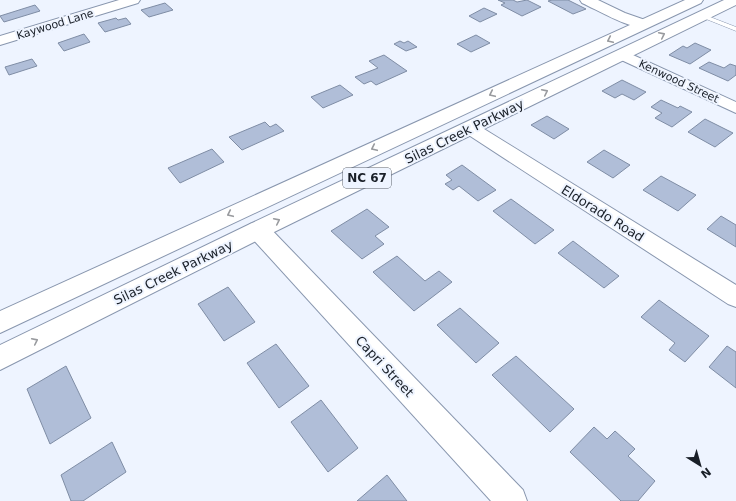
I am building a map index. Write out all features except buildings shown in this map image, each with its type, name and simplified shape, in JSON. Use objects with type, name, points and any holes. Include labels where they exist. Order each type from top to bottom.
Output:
[{"type":"main road","name":"Kaywood Lane","points":[[0,41],[133,0]]},
{"type":"main road","points":[[587,0],[620,16],[643,24]]},
{"type":"main road","name":"Silas Creek Parkway","points":[[0,322],[643,24],[699,8],[735,0]]},
{"type":"main road","name":"Silas Creek Parkway","points":[[0,358],[258,230],[622,55],[699,8]]},
{"type":"main road","name":"Kenwood Street","points":[[622,55],[736,108]]},
{"type":"main road","name":"Eldorado Road","points":[[470,128],[736,297]]},
{"type":"main road","name":"Capri Street","points":[[258,230],[512,501]]},
{"type":"lane","points":[[699,8],[736,29]]}]
